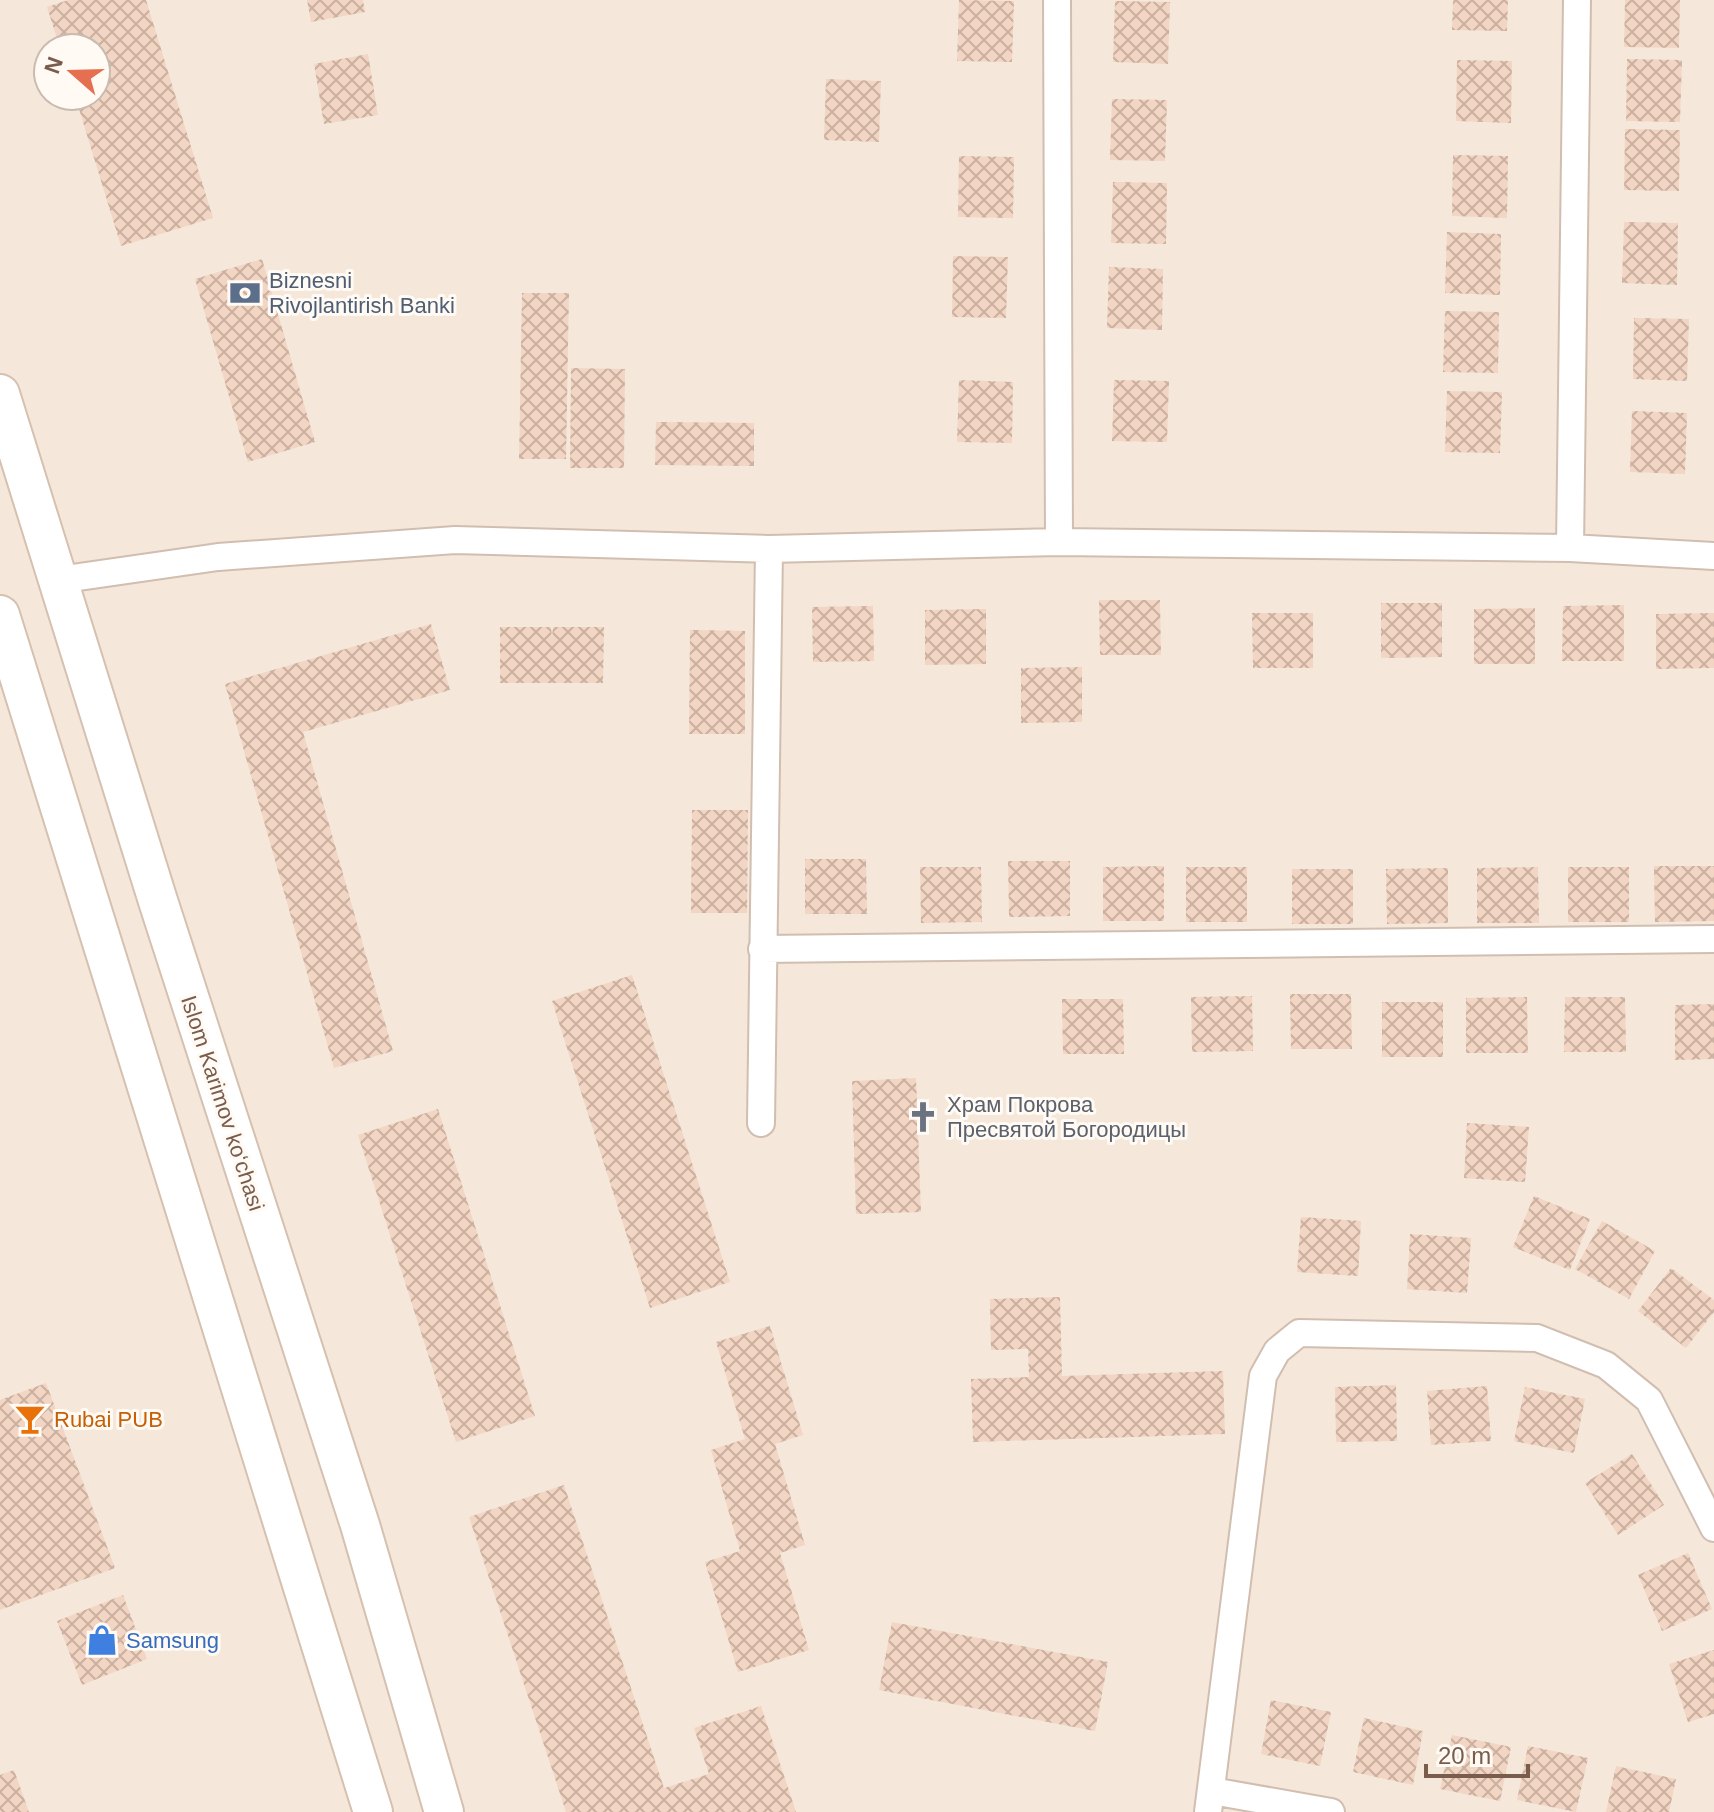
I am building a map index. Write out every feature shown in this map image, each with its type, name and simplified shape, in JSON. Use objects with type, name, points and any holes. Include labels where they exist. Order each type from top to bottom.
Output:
[{"type":"main road","name":"Islom Karimov ko‘chasi","points":[[0,394],[158,901],[360,1525],[444,1812]]},
{"type":"main road","points":[[0,615],[373,1812]]},
{"type":"street","points":[[1057,0],[1059,542]]},
{"type":"street","points":[[1570,548],[1577,0]]},
{"type":"street","points":[[58,580],[218,557],[455,540],[769,549],[1059,542],[1570,548],[1714,556]]},
{"type":"street","points":[[761,1123],[769,549]]},
{"type":"street","points":[[762,949],[1714,939]]},
{"type":"street","points":[[1331,1812],[1210,1802],[1263,1376],[1277,1351],[1299,1333],[1537,1338],[1606,1365],[1649,1400],[1714,1528]]},
{"type":"shaded area","points":[[0,0],[1714,0],[1714,1812],[0,1812]]},
{"type":"building","points":[[68,0],[146,0],[213,218],[121,246],[80,112],[112,112],[112,32],[55,32],[47,7]]},
{"type":"building","points":[[307,0],[363,0],[365,12],[311,22]]},
{"type":"building","points":[[959,0],[1014,1],[1012,62],[957,61]]},
{"type":"building","points":[[1453,0],[1508,0],[1507,31],[1452,30]]},
{"type":"building","points":[[1625,0],[1680,0],[1679,48],[1624,47]]},
{"type":"building","points":[[1115,1],[1170,2],[1168,64],[1113,62]]},
{"type":"building","points":[[368,54],[378,115],[324,124],[314,64]]},
{"type":"building","points":[[1627,59],[1682,60],[1680,122],[1626,121]]},
{"type":"building","points":[[1457,60],[1512,61],[1511,123],[1456,121]]},
{"type":"building","points":[[826,79],[881,81],[879,142],[824,140]]},
{"type":"building","points":[[1112,99],[1167,100],[1165,161],[1110,160]]},
{"type":"building","points":[[1625,129],[1680,130],[1679,191],[1624,190]]},
{"type":"building","points":[[1453,155],[1508,156],[1507,218],[1452,216]]},
{"type":"building","points":[[959,156],[1014,157],[1013,218],[958,217]]},
{"type":"building","points":[[1113,182],[1167,183],[1166,244],[1111,243]]},
{"type":"building","points":[[1624,222],[1678,223],[1677,285],[1622,283]]},
{"type":"building","points":[[1447,232],[1501,234],[1500,295],[1445,293]]},
{"type":"building","points":[[953,256],[1008,257],[1006,318],[952,317]]},
{"type":"building","points":[[262,259],[315,442],[248,462],[195,279]]},
{"type":"building","points":[[1109,267],[1163,269],[1162,330],[1107,328]]},
{"type":"building","points":[[522,293],[569,293],[566,459],[519,459]]},
{"type":"building","points":[[1445,311],[1499,312],[1498,373],[1443,372]]},
{"type":"building","points":[[1634,318],[1689,319],[1687,381],[1633,379]]},
{"type":"building","points":[[571,368],[625,369],[624,468],[570,468]]},
{"type":"building","points":[[959,380],[1013,382],[1012,443],[957,442]]},
{"type":"building","points":[[1114,380],[1169,381],[1167,442],[1112,441]]},
{"type":"building","points":[[1447,391],[1502,392],[1500,453],[1445,452]]},
{"type":"building","points":[[1632,411],[1687,413],[1685,474],[1630,472]]},
{"type":"building","points":[[656,422],[754,423],[754,466],[655,465]]},
{"type":"building","points":[[1099,600],[1160,600],[1161,655],[1100,655]]},
{"type":"building","points":[[1381,603],[1442,603],[1442,657],[1381,658]]},
{"type":"building","points":[[1624,605],[1624,661],[1562,661],[1563,606]]},
{"type":"building","points":[[873,606],[874,661],[813,662],[812,607]]},
{"type":"building","points":[[1535,608],[1535,664],[1474,664],[1474,609]]},
{"type":"building","points":[[986,609],[986,664],[925,665],[925,610]]},
{"type":"building","points":[[1252,613],[1313,613],[1313,668],[1253,668]]},
{"type":"building","points":[[1714,613],[1714,668],[1656,669],[1656,614]]},
{"type":"building","points":[[431,624],[450,690],[303,732],[393,1051],[334,1068],[225,684]]},
{"type":"building","points":[[500,627],[551,627],[552,637],[553,627],[604,627],[603,683],[500,683]]},
{"type":"building","points":[[690,630],[745,631],[745,734],[689,734]]},
{"type":"building","points":[[1082,667],[1082,722],[1021,723],[1021,668]]},
{"type":"building","points":[[692,810],[748,810],[747,913],[691,913]]},
{"type":"building","points":[[805,859],[866,859],[867,914],[805,914]]},
{"type":"building","points":[[1008,861],[1070,861],[1070,916],[1009,917]]},
{"type":"building","points":[[1164,866],[1164,921],[1103,921],[1103,867]]},
{"type":"building","points":[[1654,866],[1714,866],[1714,921],[1655,922]]},
{"type":"building","points":[[920,867],[981,867],[982,922],[921,923]]},
{"type":"building","points":[[1186,867],[1247,867],[1247,922],[1186,922]]},
{"type":"building","points":[[1538,867],[1539,923],[1477,923],[1477,868]]},
{"type":"building","points":[[1568,867],[1629,867],[1629,922],[1568,922]]},
{"type":"building","points":[[1448,868],[1448,923],[1387,924],[1386,869]]},
{"type":"building","points":[[1292,869],[1353,869],[1353,924],[1292,924]]},
{"type":"building","points":[[632,975],[730,1282],[650,1308],[552,1001]]},
{"type":"building","points":[[1290,994],[1351,994],[1352,1049],[1291,1049]]},
{"type":"building","points":[[1252,996],[1253,1051],[1192,1052],[1191,997]]},
{"type":"building","points":[[1527,997],[1528,1053],[1466,1053],[1466,998]]},
{"type":"building","points":[[1565,997],[1625,997],[1626,1052],[1564,1052]]},
{"type":"building","points":[[1062,999],[1123,999],[1124,1054],[1063,1054]]},
{"type":"building","points":[[1382,1002],[1443,1002],[1443,1057],[1382,1057]]},
{"type":"building","points":[[1714,1004],[1714,1059],[1675,1060],[1675,1005]]},
{"type":"building","points":[[916,1078],[921,1212],[856,1214],[852,1081]]},
{"type":"building","points":[[438,1109],[535,1416],[456,1442],[358,1135]]},
{"type":"building","points":[[1467,1123],[1529,1127],[1525,1182],[1464,1178]]},
{"type":"building","points":[[1534,1196],[1590,1219],[1570,1270],[1513,1247]]},
{"type":"building","points":[[1301,1217],[1361,1221],[1358,1276],[1297,1272]]},
{"type":"building","points":[[1602,1221],[1655,1251],[1629,1299],[1575,1269]]},
{"type":"building","points":[[1410,1234],[1471,1238],[1467,1293],[1407,1289]]},
{"type":"building","points":[[1671,1268],[1714,1300],[1714,1312],[1686,1348],[1638,1311]]},
{"type":"building","points":[[1060,1297],[1062,1376],[1223,1371],[1225,1434],[973,1442],[971,1379],[1029,1377],[1028,1349],[991,1350],[990,1299]]},
{"type":"building","points":[[770,1326],[803,1435],[775,1444],[805,1545],[780,1553],[809,1650],[738,1672],[705,1562],[740,1551],[711,1450],[745,1439],[716,1342]]},
{"type":"building","points":[[46,1383],[115,1568],[0,1610],[0,1400]]},
{"type":"building","points":[[1396,1385],[1397,1441],[1336,1442],[1335,1387]]},
{"type":"building","points":[[1487,1386],[1491,1441],[1431,1445],[1427,1391]]},
{"type":"building","points":[[1525,1387],[1585,1399],[1574,1453],[1514,1441]]},
{"type":"building","points":[[1632,1454],[1664,1505],[1618,1535],[1585,1483]]},
{"type":"building","points":[[564,1485],[664,1788],[709,1774],[694,1728],[761,1706],[796,1812],[566,1812],[469,1517]]},
{"type":"building","points":[[1688,1553],[1712,1609],[1662,1631],[1638,1575]]},
{"type":"building","name":"Samsung","points":[[123,1595],[147,1659],[82,1685],[57,1621]]},
{"type":"building","points":[[892,1622],[1108,1662],[1095,1731],[879,1690]]},
{"type":"building","points":[[1714,1650],[1714,1714],[1688,1722],[1669,1664]]},
{"type":"building","points":[[1271,1700],[1331,1712],[1320,1766],[1261,1754]]},
{"type":"building","points":[[1364,1718],[1423,1731],[1413,1785],[1353,1772]]},
{"type":"building","points":[[1452,1735],[1511,1747],[1500,1801],[1440,1789]]},
{"type":"building","points":[[1528,1746],[1588,1758],[1576,1812],[1517,1800]]},
{"type":"building","points":[[1616,1766],[1676,1779],[1669,1812],[1606,1812]]},
{"type":"building","points":[[14,1770],[29,1812],[0,1812],[0,1775]]},
{"type":"place","name":"Biznesni Rivojlantirish Banki","points":[[245,293]]},
{"type":"place","name":"Храм Покрова Пресвятой Богородицы","points":[[923,1117]]},
{"type":"place","name":"Rubai PUB","points":[[30,1419]]},
{"type":"place","name":"Samsung","points":[[102,1640]]}]
